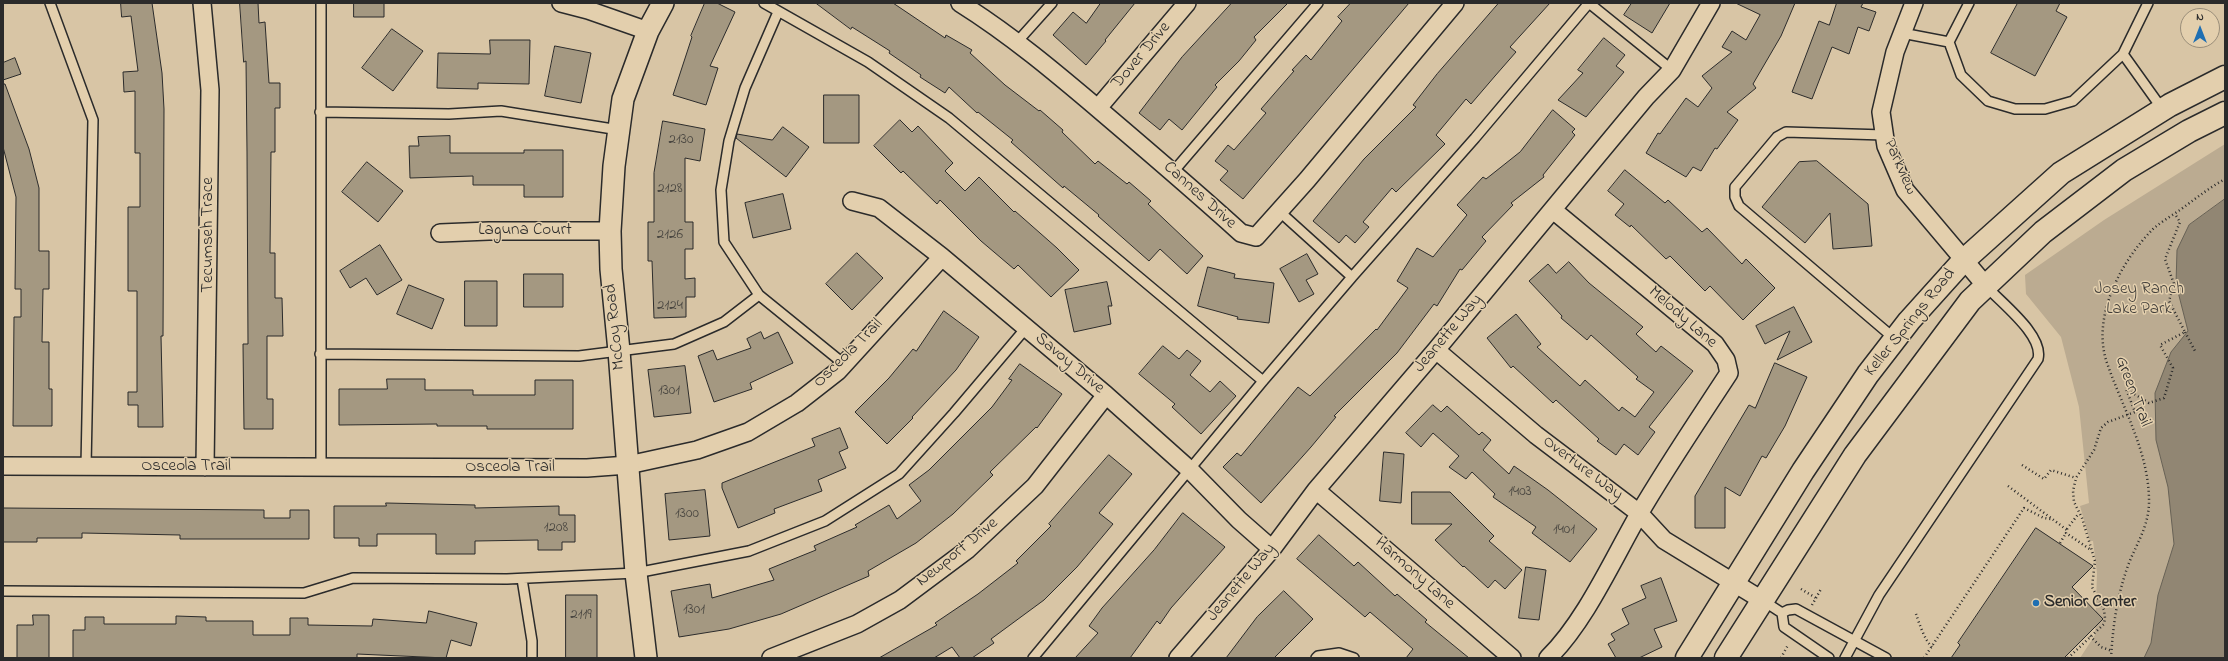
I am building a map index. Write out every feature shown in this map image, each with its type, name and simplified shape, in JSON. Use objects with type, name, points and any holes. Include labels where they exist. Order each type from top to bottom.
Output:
[{"type":"main road","name":"Keller Springs Road","points":[[1686,658],[1816,451],[1868,374],[1963,261],[2061,173],[2164,110],[2225,77]]},
{"type":"main road","name":"Keller Springs Road","points":[[1726,658],[1855,455],[1970,301],[2043,232],[2124,170],[2189,131],[2225,113]]},
{"type":"street","name":"Tecumseh Trace","points":[[202,3],[210,90],[205,467]]},
{"type":"street","points":[[561,3],[588,10],[648,31]]},
{"type":"street","name":"McCoy Road","points":[[646,658],[636,573],[619,351],[611,269],[610,231],[623,99],[648,31],[663,3]]},
{"type":"street","name":"Cannes Drive","points":[[960,3],[1017,42],[1098,108],[1241,233],[1256,237],[1280,212],[1455,3]]},
{"type":"street","name":"Dover Drive","points":[[1098,108],[1187,3]]},
{"type":"street","name":"Jeanette Way","points":[[1178,658],[1272,549],[1316,490],[1436,350],[1646,97],[1672,70],[1710,3]]},
{"type":"street","name":"Parkview","points":[[1914,3],[1895,52],[1881,112],[1886,146],[1905,190],[1963,261],[1986,286]]},
{"type":"street","name":"Savoy Drive","points":[[852,201],[878,208],[942,257],[1106,395],[1190,470],[1239,520],[1272,549]]},
{"type":"street","name":"Melody Lane","points":[[1553,210],[1714,344],[1726,360],[1729,372],[1639,513]]},
{"type":"street","name":"Laguna Court","points":[[440,233],[489,231],[610,231]]},
{"type":"street","name":"Osceola Trail","points":[[3,466],[587,468],[628,465],[697,450],[748,432],[797,403],[844,364],[942,257]]},
{"type":"street","name":"Overture Way","points":[[1436,350],[1536,435],[1639,513],[1664,540],[1732,583]]},
{"type":"street","name":"Newport Drive","points":[[771,658],[857,624],[900,600],[967,550],[1035,486],[1106,395]]},
{"type":"street","name":"Harmony Lane","points":[[1316,490],[1512,658]]},
{"type":"street","points":[[1548,658],[1566,638],[1601,582],[1639,513]]},
{"type":"street","points":[[1732,583],[1762,600]]},
{"type":"lane","points":[[50,3],[93,120],[86,466]]},
{"type":"lane","points":[[321,3],[321,467]]},
{"type":"lane","points":[[764,3],[868,62],[949,118],[1263,380]]},
{"type":"lane","points":[[1017,42],[1052,3]]},
{"type":"lane","points":[[1173,172],[1318,3]]},
{"type":"lane","points":[[1034,658],[1263,380],[1475,138],[1589,3],[1672,70]]},
{"type":"lane","points":[[1969,3],[1949,42],[1961,75],[1988,101],[2015,109],[2045,109],[2072,101],[2123,54],[2148,3]]},
{"type":"lane","points":[[778,12],[745,88],[729,141],[721,190],[724,242],[759,295],[844,364]]},
{"type":"lane","points":[[1902,33],[1949,42]]},
{"type":"lane","points":[[2123,54],[2164,110]]},
{"type":"lane","points":[[320,112],[449,114],[501,111],[619,130]]},
{"type":"lane","points":[[1884,135],[1786,132],[1777,137],[1735,186],[1735,197],[1739,206],[1896,339]]},
{"type":"lane","points":[[1280,212],[1352,277]]},
{"type":"lane","points":[[1845,658],[1879,595],[2038,359],[2038,346],[2032,334],[1986,286]]},
{"type":"lane","points":[[320,354],[579,356],[674,344],[724,322],[759,295]]},
{"type":"lane","points":[[3,591],[304,593],[353,578],[522,579],[636,573],[749,551],[826,521],[898,474],[954,413],[1026,328]]},
{"type":"lane","points":[[522,579],[532,641],[532,658]]},
{"type":"lane","points":[[1762,600],[1782,613],[1784,627],[1829,658]]},
{"type":"lane","points":[[1782,613],[1788,610],[1796,609],[1886,658]]},
{"type":"lane","points":[[1316,658],[1318,656],[1339,653],[1354,658]]},
{"type":"path","name":"Green Trail","points":[[2111,658],[2113,626],[2118,598],[2130,562],[2143,535],[2148,517],[2148,485],[2144,460],[2106,361],[2102,344],[2110,296],[2121,273],[2135,250],[2154,228],[2225,179]]},
{"type":"path","points":[[2175,214],[2180,222],[2165,259],[2174,284],[2169,301],[2195,351]]},
{"type":"path","points":[[2068,658],[2104,624],[2105,618],[2104,610],[2092,587],[2095,561],[2080,512],[2074,502],[2073,491],[2076,478],[2094,450],[2099,433],[2104,424],[2135,412],[2126,389],[2149,403],[2164,398],[2172,368],[2160,346],[2185,332]]},
{"type":"path","points":[[2022,465],[2044,479],[2051,470],[2076,478]]},
{"type":"path","points":[[2008,486],[2067,530]]},
{"type":"path","points":[[1924,658],[2024,508],[2044,518],[2051,519]]},
{"type":"path","points":[[2060,543],[2080,512]]},
{"type":"path","points":[[2066,533],[2092,551]]},
{"type":"path","points":[[1801,589],[1816,598]]},
{"type":"path","points":[[1811,607],[1821,589]]},
{"type":"path","points":[[1916,614],[1923,634],[1932,646]]},
{"type":"path","points":[[2090,636],[2101,647],[2112,651]]},
{"type":"path","points":[[1780,658],[1791,640]]},
{"type":"green space","name":"Josey Ranch Lake Park","points":[[2225,144],[2225,658],[2080,658],[2095,635],[2097,573],[2093,541],[2090,541],[2080,506],[2089,503],[2079,407],[2061,337],[2026,294],[2025,275],[2104,220]]},
{"type":"shaded area","points":[[2225,199],[2225,658],[2144,658],[2151,643],[2158,595],[2174,544],[2168,487],[2156,440],[2155,393],[2171,352],[2188,331],[2176,284],[2177,250],[2189,225]]},
{"type":"building","points":[[121,3],[152,3],[162,73],[164,109],[163,336],[161,336],[163,427],[138,427],[138,405],[128,405],[128,392],[137,392],[137,291],[128,291],[128,207],[140,207],[140,153],[135,153],[135,91],[124,92],[123,72],[138,71],[131,16],[122,17]]},
{"type":"building","points":[[240,3],[258,3],[259,23],[265,22],[269,83],[280,83],[280,108],[275,108],[275,152],[271,152],[270,253],[275,253],[275,298],[282,298],[283,336],[267,336],[267,399],[273,399],[273,429],[244,429],[243,344],[248,344],[247,152],[246,61],[244,62]]},
{"type":"building","points":[[354,3],[384,3],[384,17],[354,17]]},
{"type":"building","points":[[705,3],[717,3],[735,12],[710,66],[718,68],[706,105],[673,95],[692,37],[691,36]]},
{"type":"building","points":[[816,3],[893,3],[945,38],[946,35],[972,50],[970,53],[1005,85],[1039,111],[1040,110],[1063,130],[1062,132],[1095,164],[1098,161],[1127,184],[1129,182],[1151,201],[1148,204],[1203,256],[1187,274],[1160,249],[1149,261],[1098,216],[1099,215],[1064,186],[1063,188],[1011,142],[1013,140],[978,112],[977,113],[949,87],[945,93],[920,77],[921,75],[889,53],[890,51],[852,27],[851,29]]},
{"type":"building","points":[[1101,3],[1135,3],[1086,65],[1053,35],[1073,12],[1086,23]]},
{"type":"building","points":[[1232,3],[1288,3],[1254,37],[1256,40],[1239,61],[1215,85],[1217,87],[1182,130],[1169,119],[1160,130],[1139,113],[1182,57]]},
{"type":"building","points":[[1351,3],[1409,3],[1243,199],[1220,180],[1228,171],[1215,161],[1228,145],[1234,150],[1266,113],[1261,109],[1306,55],[1311,60],[1342,21],[1338,17]]},
{"type":"building","points":[[1499,3],[1550,3],[1510,47],[1516,52],[1471,104],[1466,99],[1436,135],[1445,144],[1396,192],[1392,188],[1363,222],[1369,227],[1355,243],[1346,235],[1339,243],[1313,221],[1364,159],[1416,107],[1413,105],[1437,74]]},
{"type":"building","points":[[1632,3],[1670,3],[1652,33],[1624,15]]},
{"type":"building","points":[[1736,3],[1795,3],[1781,36],[1753,84],[1756,88],[1727,112],[1738,120],[1717,149],[1715,148],[1701,171],[1693,167],[1686,177],[1646,153],[1658,133],[1660,134],[1686,98],[1698,107],[1712,88],[1702,76],[1732,52],[1722,47],[1732,31],[1746,40],[1760,15]]},
{"type":"building","points":[[1837,3],[1863,3],[1861,7],[1876,12],[1869,31],[1858,27],[1849,54],[1832,47],[1812,99],[1792,92],[1819,21],[1829,25]]},
{"type":"building","points":[[2018,3],[2060,3],[2056,11],[2067,17],[2035,76],[1991,53]]},
{"type":"building","points":[[392,29],[423,51],[393,91],[362,68]]},
{"type":"building","points":[[1604,38],[1625,55],[1616,66],[1624,72],[1586,117],[1558,100],[1583,73],[1578,70]]},
{"type":"building","points":[[490,40],[530,40],[529,84],[478,83],[478,89],[437,88],[438,53],[490,54]]},
{"type":"building","points":[[555,46],[591,53],[581,103],[545,96]]},
{"type":"building","points":[[15,58],[21,74],[3,80],[3,63]]},
{"type":"building","points":[[3,84],[5,84],[29,149],[39,188],[39,251],[49,251],[49,289],[43,289],[42,342],[49,342],[49,389],[52,389],[52,426],[13,426],[14,317],[21,317],[21,289],[15,289],[16,197],[3,147]]},
{"type":"building","points":[[824,95],[859,95],[859,143],[824,143]]},
{"type":"building","points":[[1553,110],[1575,129],[1572,132],[1575,135],[1543,175],[1544,177],[1511,203],[1513,205],[1482,237],[1486,241],[1462,270],[1460,269],[1437,306],[1434,304],[1397,353],[1334,416],[1336,417],[1311,447],[1261,503],[1223,467],[1237,453],[1241,456],[1298,387],[1310,396],[1376,329],[1377,330],[1408,288],[1397,281],[1417,248],[1433,257],[1467,215],[1457,205],[1483,177],[1486,179],[1520,152]]},
{"type":"building","points":[[900,120],[912,132],[918,126],[953,163],[945,171],[965,191],[979,177],[1014,212],[1015,211],[1057,248],[1079,270],[1051,297],[1018,265],[1014,269],[981,241],[940,200],[937,204],[903,171],[901,173],[874,146]]},
{"type":"building","points":[[663,121],[705,129],[700,161],[685,158],[685,222],[693,222],[693,249],[685,249],[685,279],[695,278],[695,297],[686,297],[686,317],[654,318],[652,261],[648,261],[648,222],[654,222],[654,173]]},
{"type":"building","points":[[783,127],[809,147],[786,177],[736,138],[737,134],[772,140]]},
{"type":"building","points":[[450,136],[450,153],[524,153],[524,150],[563,150],[563,197],[524,197],[524,185],[473,185],[473,176],[410,178],[409,146],[419,146],[418,137]]},
{"type":"building","points":[[1817,161],[1868,204],[1872,246],[1833,249],[1830,213],[1805,243],[1762,207],[1799,162]]},
{"type":"building","points":[[367,162],[403,191],[378,222],[342,192]]},
{"type":"building","points":[[1625,170],[1665,203],[1668,200],[1702,232],[1707,228],[1742,264],[1746,259],[1775,288],[1743,320],[1710,286],[1705,291],[1670,256],[1666,259],[1631,225],[1630,227],[1615,215],[1624,204],[1608,191]]},
{"type":"building","points":[[783,194],[791,229],[753,238],[745,203]]},
{"type":"building","points":[[380,245],[402,280],[377,295],[366,278],[350,288],[340,271]]},
{"type":"building","points":[[857,253],[883,278],[852,310],[826,284]]},
{"type":"building","points":[[1307,254],[1318,274],[1306,280],[1314,294],[1299,302],[1280,269]]},
{"type":"building","points":[[1569,262],[1589,283],[1643,327],[1636,334],[1656,352],[1661,346],[1693,371],[1649,427],[1655,432],[1638,455],[1624,444],[1616,455],[1597,441],[1599,439],[1556,400],[1553,403],[1513,366],[1511,368],[1487,338],[1516,314],[1541,344],[1537,347],[1580,386],[1585,380],[1619,411],[1622,407],[1635,417],[1654,392],[1636,379],[1638,377],[1591,335],[1587,340],[1561,318],[1562,316],[1529,281],[1548,264],[1556,273]]},
{"type":"building","points":[[1208,267],[1235,274],[1234,278],[1274,283],[1269,323],[1237,319],[1238,317],[1198,306]]},
{"type":"building","points":[[524,274],[563,274],[563,307],[524,307]]},
{"type":"building","points":[[465,281],[497,281],[497,326],[465,326]]},
{"type":"building","points":[[1107,282],[1112,306],[1108,306],[1111,324],[1074,332],[1065,290]]},
{"type":"building","points":[[409,285],[444,299],[432,329],[397,314]]},
{"type":"building","points":[[1794,307],[1812,342],[1777,360],[1790,331],[1765,344],[1756,326]]},
{"type":"building","points":[[944,311],[979,337],[956,370],[912,417],[913,418],[887,444],[855,412],[889,378],[913,349],[916,351]]},
{"type":"building","points":[[761,332],[764,339],[778,332],[793,363],[750,383],[752,389],[714,402],[698,356],[713,350],[717,360],[751,348],[747,339]]},
{"type":"building","points":[[1163,346],[1179,359],[1187,350],[1201,361],[1190,375],[1210,392],[1220,381],[1236,396],[1201,434],[1172,407],[1175,404],[1139,374]]},
{"type":"building","points":[[1775,363],[1807,377],[1785,426],[1766,458],[1762,456],[1740,496],[1725,487],[1725,528],[1695,528],[1695,496],[1749,405],[1755,408]]},
{"type":"building","points":[[1020,364],[1062,394],[1037,428],[1036,427],[990,472],[993,475],[953,514],[916,543],[868,571],[869,576],[781,614],[729,629],[679,637],[671,591],[710,584],[712,598],[774,580],[769,569],[816,550],[814,546],[857,527],[855,525],[889,505],[897,519],[921,501],[909,485],[929,470],[992,407],[1012,380],[1009,379]]},
{"type":"building","points":[[685,366],[691,413],[654,417],[648,370]]},
{"type":"building","points":[[387,379],[425,379],[425,390],[473,390],[473,395],[535,395],[535,380],[573,380],[573,429],[487,429],[487,426],[437,426],[437,424],[339,425],[339,389],[387,389]]},
{"type":"building","points":[[1433,405],[1441,412],[1447,406],[1479,435],[1482,432],[1491,440],[1483,450],[1509,474],[1514,466],[1548,490],[1597,529],[1570,562],[1532,533],[1536,527],[1493,497],[1495,494],[1472,472],[1466,479],[1449,467],[1459,456],[1433,433],[1421,447],[1406,433]]},
{"type":"building","points":[[840,428],[848,448],[839,452],[846,468],[818,480],[822,491],[774,509],[775,513],[738,528],[722,488],[722,483],[815,446],[812,439]]},
{"type":"building","points":[[1384,452],[1404,454],[1401,503],[1380,501]]},
{"type":"building","points":[[1109,455],[1132,474],[1099,513],[1113,524],[1077,567],[1044,600],[991,639],[994,643],[972,658],[960,658],[952,647],[934,658],[879,658],[937,625],[935,623],[978,594],[1018,563],[1016,561],[1051,526],[1049,524]]},
{"type":"building","points":[[705,490],[710,536],[669,540],[665,494]]},
{"type":"building","points":[[1412,492],[1450,492],[1494,536],[1489,541],[1522,570],[1505,589],[1495,580],[1488,588],[1464,566],[1463,567],[1435,540],[1452,524],[1412,524]]},
{"type":"building","points":[[386,503],[475,505],[475,508],[559,506],[559,515],[575,515],[575,542],[562,542],[562,550],[538,550],[538,540],[475,541],[475,554],[436,554],[436,534],[377,534],[377,546],[359,546],[359,538],[334,538],[334,506],[386,506]]},
{"type":"building","points":[[3,508],[264,510],[264,518],[290,518],[290,510],[309,510],[309,539],[180,539],[180,535],[82,533],[82,538],[37,538],[37,542],[3,542]]},
{"type":"building","points":[[1183,513],[1225,547],[1171,608],[1160,624],[1157,621],[1130,658],[1075,658],[1098,633],[1089,626],[1102,608],[1154,550]]},
{"type":"building","name":"Senior Center","points":[[2036,528],[2093,566],[2072,587],[2103,619],[2064,658],[1951,658],[1960,645],[1958,643]]},
{"type":"building","points":[[1319,535],[1354,566],[1358,562],[1395,596],[1397,594],[1427,620],[1425,622],[1469,658],[1406,658],[1413,649],[1370,612],[1365,617],[1297,559]]},
{"type":"building","points":[[1526,567],[1546,570],[1539,620],[1519,618]]},
{"type":"building","points":[[1661,578],[1677,621],[1654,629],[1662,647],[1639,658],[1616,658],[1608,644],[1615,640],[1611,634],[1629,624],[1622,609],[1646,598],[1641,586]]},
{"type":"building","points":[[1284,591],[1313,619],[1274,658],[1226,658],[1257,617]]},
{"type":"building","points":[[566,595],[597,595],[597,658],[566,658]]},
{"type":"building","points":[[429,611],[477,623],[471,646],[451,640],[446,658],[357,654],[357,658],[73,658],[73,630],[85,630],[85,617],[104,617],[104,624],[176,624],[176,616],[206,617],[206,621],[253,621],[253,635],[290,635],[290,618],[308,618],[308,625],[372,626],[373,619],[426,623]]},
{"type":"building","points":[[33,615],[49,615],[49,658],[17,658],[17,625],[33,625]]},
{"type":"place","name":"Senior Center","points":[[2036,603]]}]
